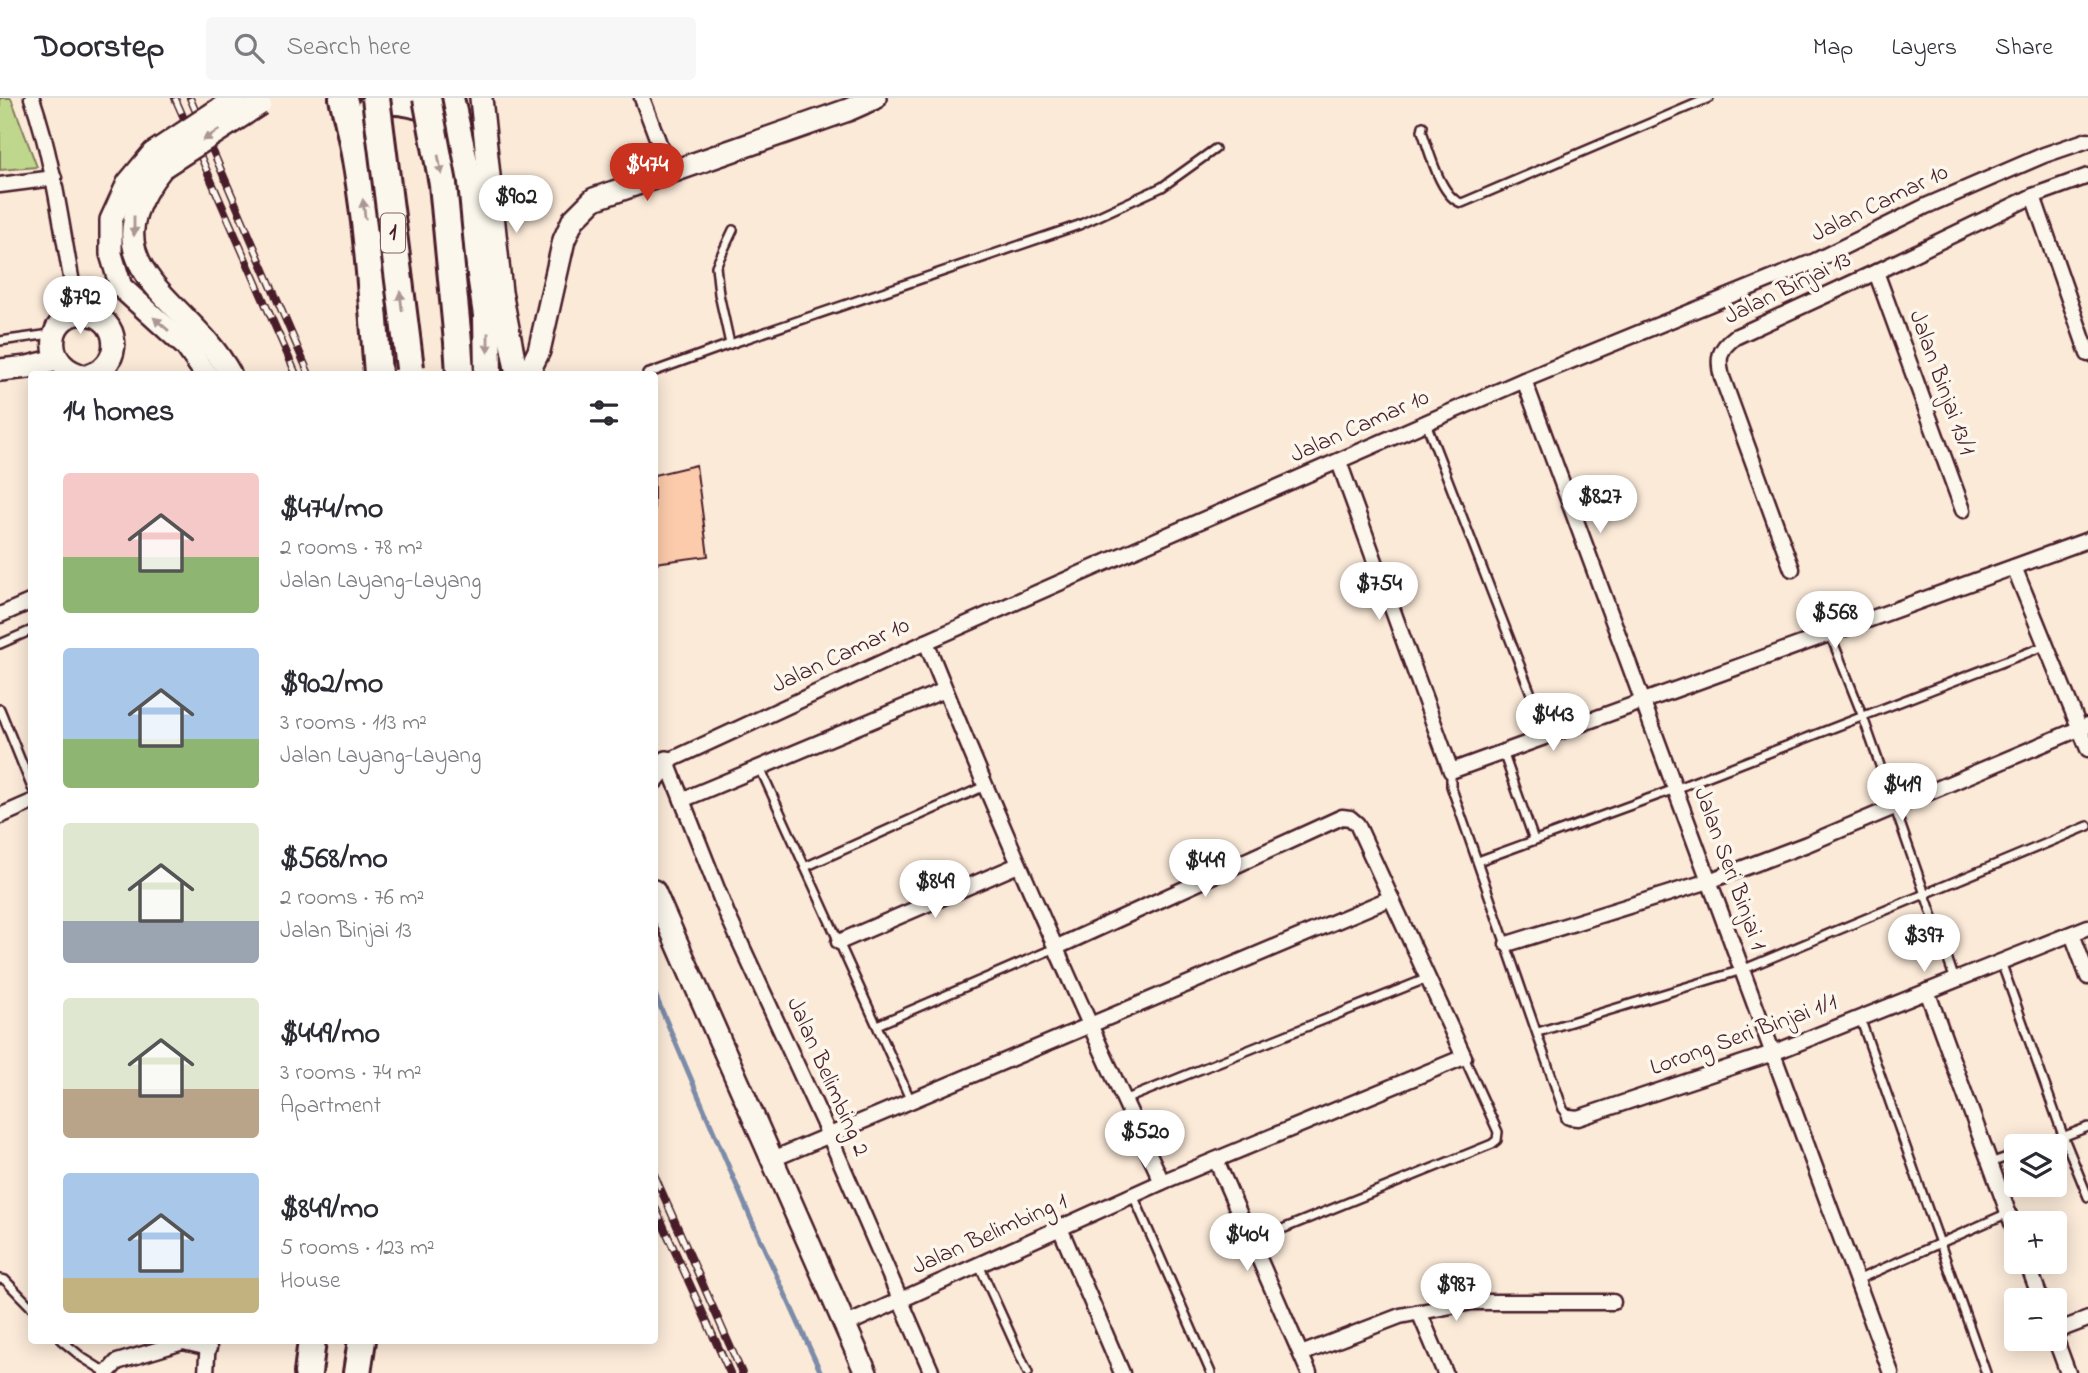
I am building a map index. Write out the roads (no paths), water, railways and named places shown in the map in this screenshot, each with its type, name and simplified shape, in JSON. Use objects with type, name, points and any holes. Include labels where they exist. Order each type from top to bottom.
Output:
[{"type":"highway","points":[[329,98],[352,135]]},
{"type":"highway","points":[[343,98],[364,209],[378,371]]},
{"type":"highway","name":"1","points":[[376,98],[410,371]]},
{"type":"highway","points":[[352,135],[371,108],[389,98],[411,99],[436,112],[458,130]]},
{"type":"highway","points":[[427,98],[443,184],[460,371]]},
{"type":"highway","points":[[450,98],[458,130],[488,315],[488,371]]},
{"type":"highway","points":[[308,1373],[312,1344]]},
{"type":"highway","points":[[357,1373],[361,1344]]},
{"type":"street","points":[[32,98],[54,178],[78,314]]},
{"type":"street","points":[[204,371],[186,346],[121,287],[111,254],[111,220],[128,183],[236,98]]},
{"type":"street","points":[[481,98],[501,292],[516,371]]},
{"type":"street","points":[[642,98],[660,145],[676,171]]},
{"type":"street","points":[[525,371],[530,369],[539,351],[564,240],[573,220],[594,199],[848,110],[875,98]]},
{"type":"street","points":[[228,371],[203,335],[155,288],[138,261],[134,244],[134,213],[158,160],[264,101]]},
{"type":"street","name":"Jalan Camar 10","points":[[658,767],[926,642],[1524,380],[1790,272],[1926,206],[2044,155],[2088,140]]},
{"type":"street","name":"Jalan Binjai 13","points":[[1792,569],[1722,377],[1718,363],[1720,351],[1735,337],[2033,196],[2088,176]]},
{"type":"street","points":[[0,185],[54,178]]},
{"type":"street","points":[[2033,196],[2088,354]]},
{"type":"street","name":"Jalan Binjai 13/1","points":[[1876,272],[1963,510]]},
{"type":"street","points":[[68,371],[57,359],[53,345],[60,325],[78,314],[99,317],[113,333],[114,353],[109,369]]},
{"type":"street","points":[[0,370],[28,367],[57,359]]},
{"type":"street","name":"Jalan Seri Binjai 1","points":[[1524,380],[1891,1373]]},
{"type":"street","points":[[1339,462],[1451,771],[2088,541]]},
{"type":"street","points":[[2014,567],[2084,727],[2088,749]]},
{"type":"street","points":[[0,615],[28,603]]},
{"type":"street","points":[[926,642],[1018,865],[1161,1182]]},
{"type":"street","points":[[682,800],[945,690]]},
{"type":"street","points":[[1507,944],[1709,881],[1895,807],[2084,727]]},
{"type":"street","name":"Jalan Belimbing 2","points":[[658,767],[682,800],[727,914],[829,1135],[932,1373]]},
{"type":"street","points":[[0,816],[28,804]]},
{"type":"street","points":[[1055,948],[1342,817],[1350,818],[1357,824],[1464,1057]]},
{"type":"street","points":[[839,942],[1018,865]]},
{"type":"street","points":[[773,1159],[1391,898]]},
{"type":"street","points":[[658,900],[866,1373]]},
{"type":"street","name":"Lorong Seri Binjai 1/1","points":[[1569,1117],[1578,1118],[1773,1053],[2088,927]]},
{"type":"street","points":[[2072,933],[2088,977]]},
{"type":"street","points":[[1927,991],[2007,1211]]},
{"type":"street","name":"Jalan Belimbing 1","points":[[845,1325],[1161,1182],[1464,1057]]},
{"type":"street","points":[[1216,1160],[1309,1373]]},
{"type":"street","points":[[1060,1228],[1122,1373]]},
{"type":"street","points":[[1301,1354],[1400,1316],[1472,1302],[1613,1302]]},
{"type":"street","points":[[1419,1312],[1445,1373]]},
{"type":"street","points":[[2067,1327],[2088,1318]]},
{"type":"street","points":[[107,1373],[117,1362],[176,1344]]},
{"type":"street","points":[[206,1373],[208,1344]]},
{"type":"street","points":[[2060,1351],[2068,1373]]},
{"type":"lane","points":[[1423,126],[1422,131],[1445,190],[1456,202],[1462,203],[1709,98]]},
{"type":"lane","points":[[655,371],[1079,225],[1162,187],[1215,149]]},
{"type":"lane","points":[[730,344],[716,266],[733,230]]},
{"type":"lane","points":[[0,341],[55,334]]},
{"type":"lane","points":[[1426,423],[1548,736]]},
{"type":"lane","points":[[0,644],[28,632]]},
{"type":"lane","points":[[1830,634],[1863,717],[1955,980]]},
{"type":"lane","points":[[1478,861],[1675,789],[2047,645]]},
{"type":"lane","points":[[0,709],[28,778]]},
{"type":"lane","points":[[1503,752],[1534,840]]},
{"type":"lane","points":[[760,767],[911,1101]]},
{"type":"lane","points":[[1451,771],[1451,786],[1563,1109],[1569,1117]]},
{"type":"lane","points":[[805,867],[985,786]]},
{"type":"lane","points":[[1538,1032],[1742,970],[2088,826]]},
{"type":"lane","points":[[877,1025],[1055,948]]},
{"type":"lane","points":[[2001,962],[2063,1134]]},
{"type":"lane","points":[[1124,1100],[1428,978]]},
{"type":"lane","points":[[1860,1018],[1986,1373]]},
{"type":"lane","points":[[1253,1241],[1497,1140],[1498,1132],[1464,1057]]},
{"type":"lane","points":[[2067,1137],[2088,1127]]},
{"type":"lane","points":[[2067,1145],[2088,1197]]},
{"type":"lane","points":[[1989,1163],[2004,1158]]},
{"type":"lane","points":[[1133,1195],[1211,1373]]},
{"type":"lane","points":[[1857,1280],[2004,1215]]},
{"type":"lane","points":[[979,1265],[1028,1373]]},
{"type":"lane","points":[[0,1279],[5,1280],[28,1304]]},
{"type":"lane","points":[[66,1344],[107,1373]]},
{"type":"waterway","points":[[658,1001],[751,1219],[821,1373]]},
{"type":"railway","points":[[175,98],[295,371]]},
{"type":"railway","points":[[190,98],[308,371]]},
{"type":"railway","points":[[658,1183],[742,1373]]},
{"type":"railway","points":[[658,1214],[730,1373]]}]
